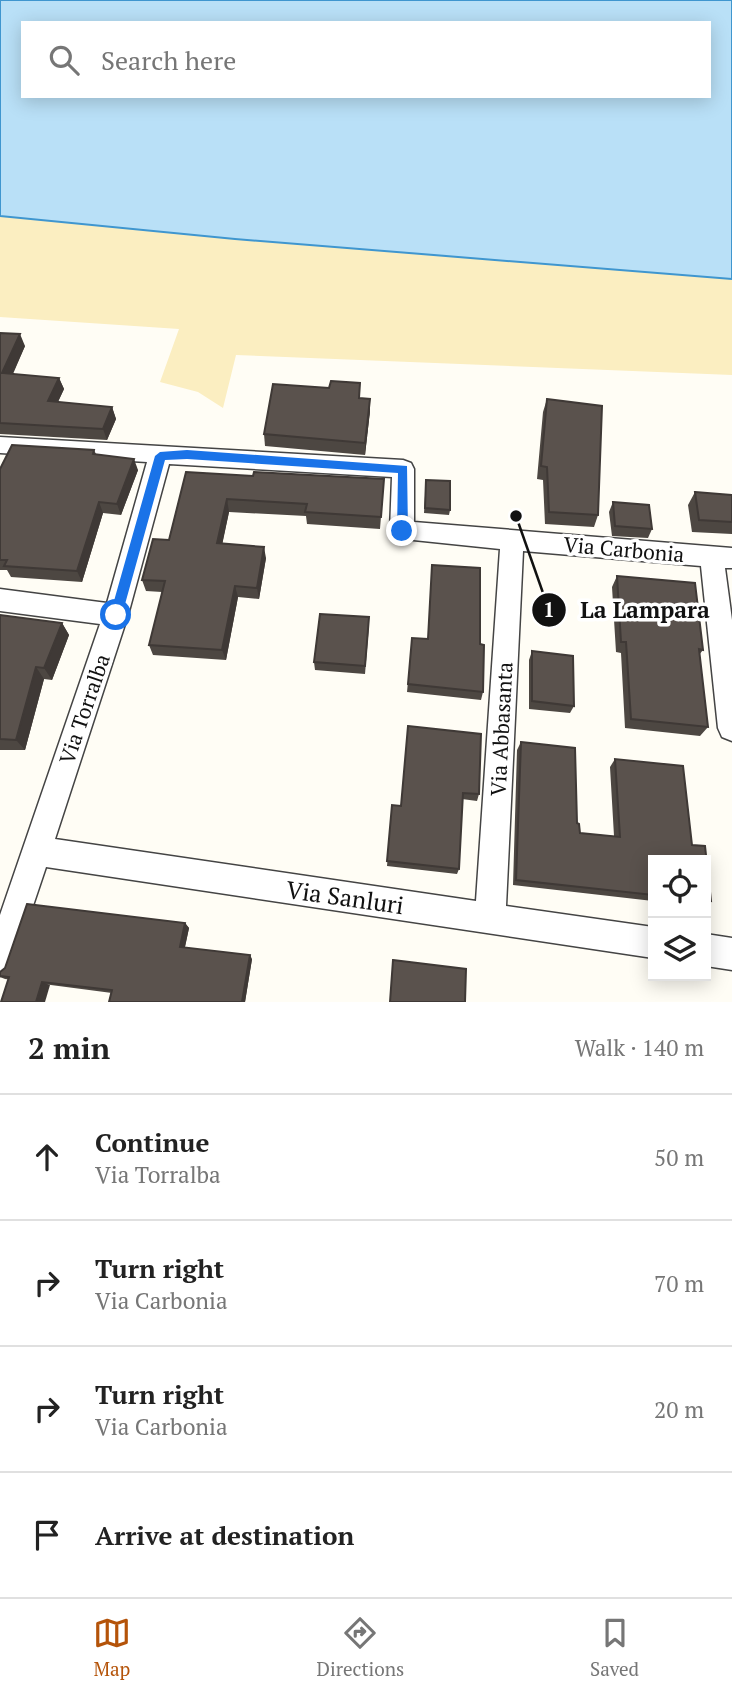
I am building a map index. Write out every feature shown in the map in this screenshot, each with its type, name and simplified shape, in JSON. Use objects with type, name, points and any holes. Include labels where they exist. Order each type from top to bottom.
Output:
[{"type":"street","points":[[0,445],[160,456]]},
{"type":"street","name":"Via Carbonia","points":[[160,456],[187,454],[403,469],[402,531],[722,557]]},
{"type":"street","name":"Via Torralba","points":[[0,960],[116,615],[160,456]]},
{"type":"street","name":"Via Abbasanta","points":[[490,919],[512,540]]},
{"type":"street","points":[[722,557],[732,728]]},
{"type":"street","points":[[0,600],[116,615]]},
{"type":"street","name":"Via Sanluri","points":[[37,851],[648,942]]},
{"type":"street","points":[[711,951],[732,954]]},
{"type":"sand","points":[[0,216],[235,239],[732,279],[732,375],[236,355],[223,408],[198,392],[160,382],[179,329],[0,317]]},
{"type":"water","points":[[0,0],[732,0],[732,279],[235,239],[0,216]]},
{"type":"building","points":[[0,333],[20,334],[2,373],[59,378],[48,401],[112,407],[103,429],[0,423]]},
{"type":"building","points":[[331,381],[360,383],[359,398],[370,399],[365,443],[264,434],[273,384],[329,388]]},
{"type":"building","points":[[547,399],[602,406],[598,515],[549,512],[547,467],[541,466]]},
{"type":"building","points":[[12,445],[94,450],[93,454],[134,459],[117,504],[99,502],[77,571],[4,566],[7,560],[0,560],[0,469]]},
{"type":"building","points":[[186,472],[253,476],[254,472],[384,479],[381,517],[305,512],[307,504],[227,499],[217,543],[264,547],[257,588],[235,586],[222,650],[149,645],[165,581],[142,580],[153,539],[169,540]]},
{"type":"building","points":[[426,480],[450,481],[450,510],[425,508]]},
{"type":"building","points":[[695,492],[732,495],[732,522],[699,520]]},
{"type":"building","points":[[613,502],[649,505],[652,529],[615,526]]},
{"type":"building","points":[[432,565],[480,568],[480,644],[484,645],[483,692],[408,684],[412,638],[428,639]]},
{"type":"building","points":[[617,576],[695,583],[708,727],[631,719],[626,642],[621,642]]},
{"type":"building","points":[[320,614],[369,617],[365,666],[314,662]]},
{"type":"building","points":[[0,615],[62,623],[44,668],[36,667],[16,740],[0,739]]},
{"type":"building","points":[[532,651],[573,656],[574,706],[532,701]]},
{"type":"building","points":[[408,726],[481,734],[479,794],[463,793],[459,869],[387,861],[392,805],[401,806]]},
{"type":"building","points":[[521,742],[575,748],[577,823],[580,833],[620,837],[615,759],[683,766],[692,845],[705,846],[706,855],[648,855],[648,894],[516,880]]},
{"type":"building","points":[[27,904],[185,923],[180,947],[250,955],[242,1002],[109,1002],[112,990],[42,982],[36,1002],[1,1002],[9,977],[0,976],[0,972],[5,968]]},
{"type":"building","points":[[393,960],[466,969],[465,1002],[390,1002]]},
{"type":"place","name":"La Lampara","points":[[516,516]]},
{"type":"route","points":[[116,615],[160,456],[187,454],[403,469],[402,531]]}]
